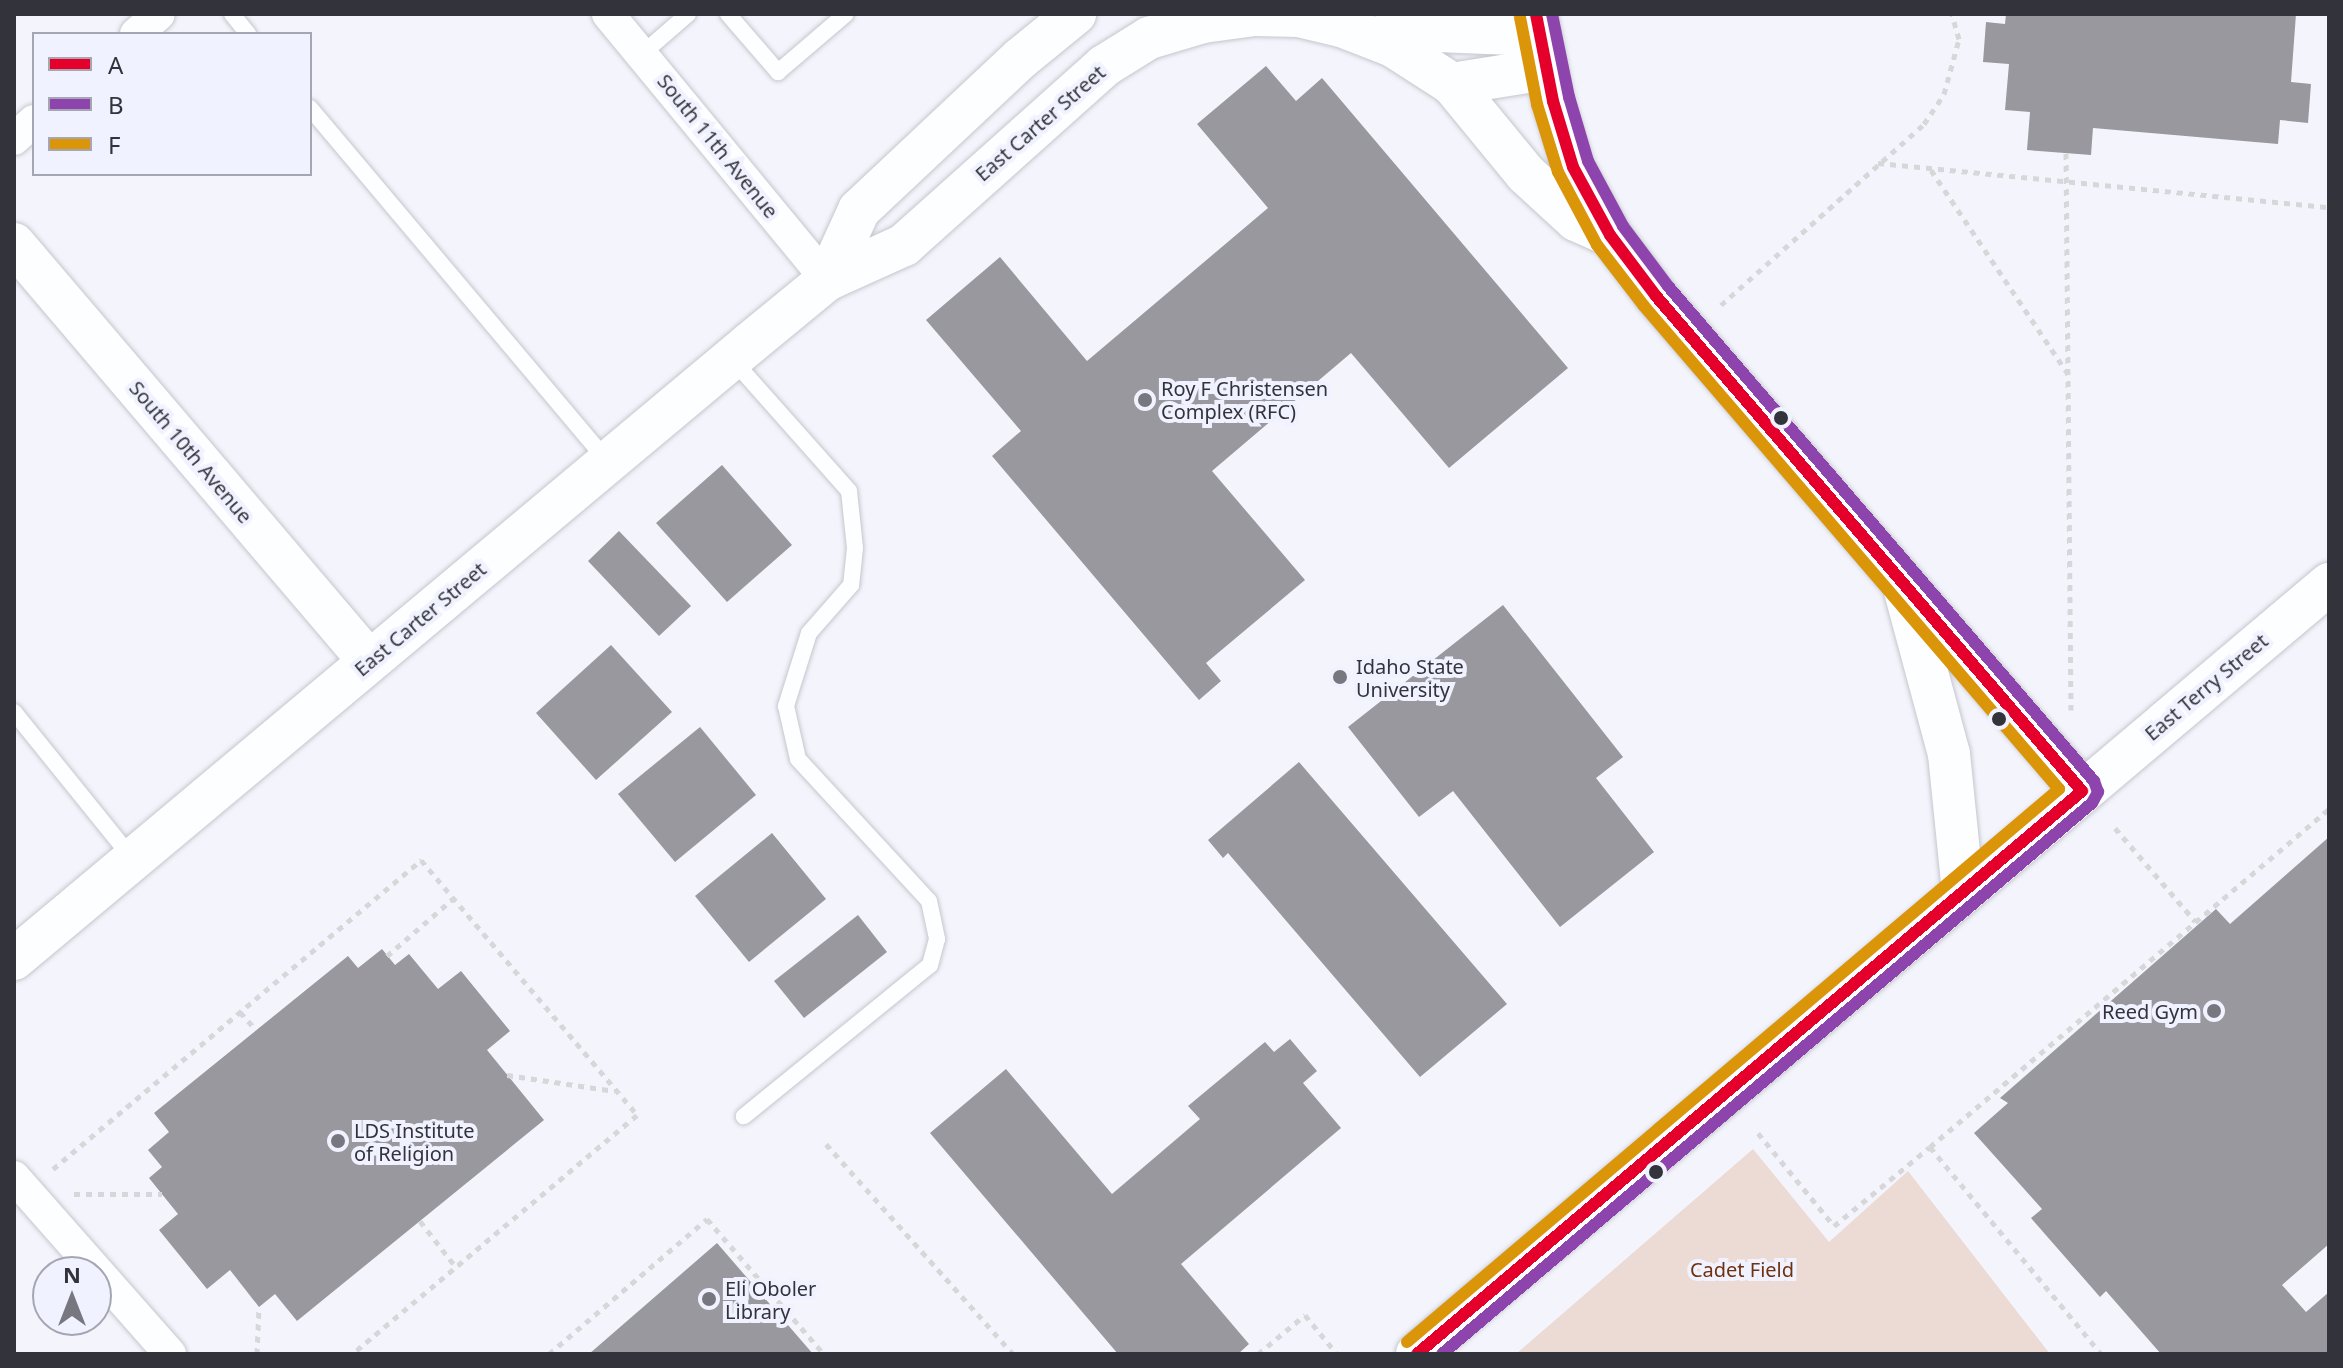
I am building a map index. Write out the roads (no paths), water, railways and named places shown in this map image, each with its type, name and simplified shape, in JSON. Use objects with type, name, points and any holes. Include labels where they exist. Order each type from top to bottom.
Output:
[{"type":"street","points":[[138,32],[159,14]]},
{"type":"street","name":"South 11th Avenue","points":[[608,14],[827,280]]},
{"type":"street","name":"East Carter Street","points":[[827,280],[859,210],[1021,58],[1075,14]]},
{"type":"street","points":[[1396,14],[1411,30],[1540,40]]},
{"type":"street","name":"East Carter Street","points":[[14,959],[827,280],[904,245],[1104,66],[1149,38],[1203,22],[1255,15],[1299,16],[1341,26],[1393,46],[1452,84],[1526,174],[1576,220],[1610,235]]},
{"type":"street","points":[[1452,84],[1540,40]]},
{"type":"street","points":[[1540,40],[1573,167],[1610,235],[1656,296],[2082,791]]},
{"type":"street","points":[[14,139],[32,123]]},
{"type":"street","name":"South 10th Avenue","points":[[14,244],[369,661]]},
{"type":"street","points":[[1902,582],[1949,754],[1963,892]]},
{"type":"street","name":"East Terry Street","points":[[1417,1354],[2329,584]]},
{"type":"street","points":[[14,1177],[170,1354]]},
{"type":"lane","points":[[232,14],[246,32]]},
{"type":"lane","points":[[642,54],[688,14]]},
{"type":"lane","points":[[728,14],[778,72],[846,14]]},
{"type":"lane","points":[[312,110],[607,462]]},
{"type":"lane","points":[[731,358],[849,491],[855,548],[851,585],[809,633],[786,706],[798,759],[929,901],[937,939],[930,965],[744,1116]]},
{"type":"lane","points":[[14,712],[133,860]]},
{"type":"place","name":"Roy F Christensen Complex (RFC)","points":[[1145,400]]},
{"type":"place","name":"Idaho State University","points":[[1340,677]]},
{"type":"place","name":"Reed Gym","points":[[2214,1011]]},
{"type":"place","name":"LDS Institute of Religion","points":[[338,1141]]},
{"type":"place","name":"Eli Oboler Library","points":[[709,1299]]},
{"type":"park label","name":"Cadet Field","points":[[1742,1269]]}]
